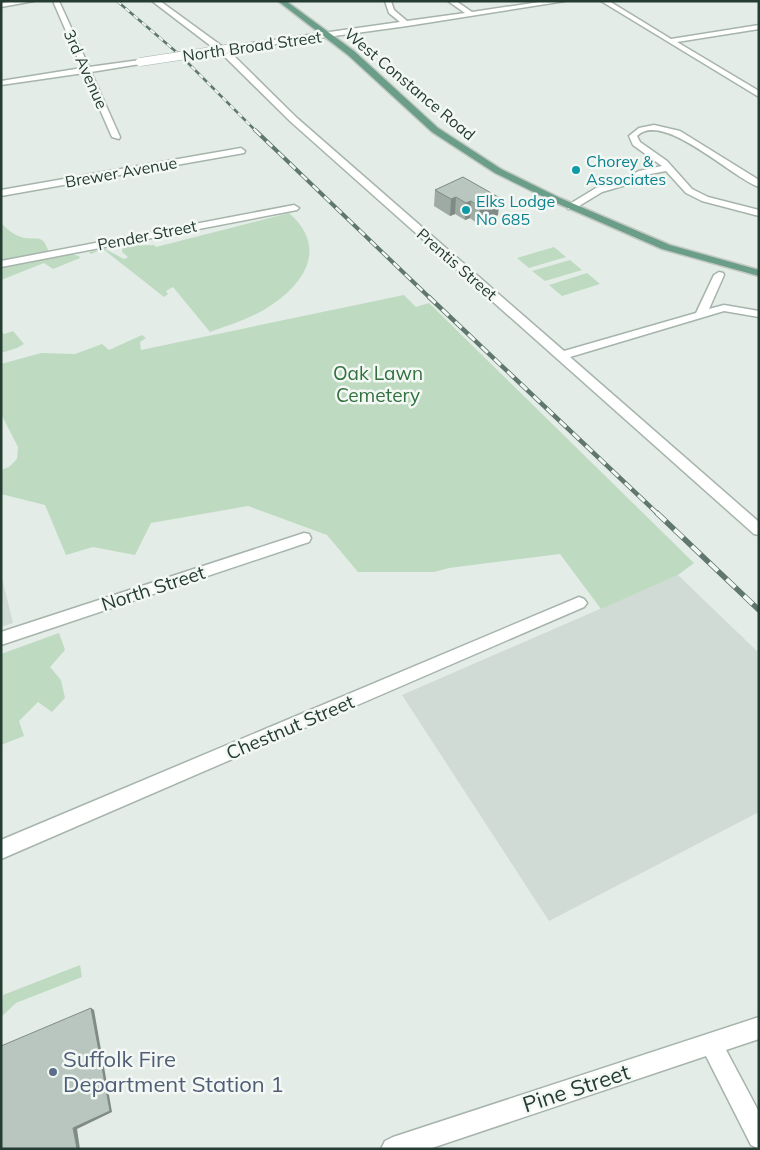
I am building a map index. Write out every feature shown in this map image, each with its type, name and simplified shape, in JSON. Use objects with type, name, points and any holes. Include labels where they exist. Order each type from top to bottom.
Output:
[{"type":"main road","name":"West Constance Road","points":[[281,1],[328,35],[449,141],[498,171],[572,207],[633,232],[642,238],[684,253],[759,273]]},
{"type":"main road","name":"West Constance Road","points":[[633,232],[649,233],[688,247],[759,266]]},
{"type":"street","points":[[1,5],[30,1]]},
{"type":"street","name":"3rd Avenue","points":[[56,1],[116,137]]},
{"type":"street","name":"Prentis Street","points":[[154,1],[226,54],[294,120],[759,530]]},
{"type":"street","points":[[388,1],[388,8],[407,24]]},
{"type":"street","points":[[451,1],[471,14]]},
{"type":"street","name":"North Broad Street","points":[[1,83],[562,1]]},
{"type":"street","points":[[604,1],[759,95]]},
{"type":"street","points":[[669,41],[759,27]]},
{"type":"street","points":[[759,184],[677,133],[654,128],[635,132],[632,136],[636,143],[668,168],[684,186],[697,195],[759,214]]},
{"type":"street","name":"Brewer Avenue","points":[[2,190],[241,151]]},
{"type":"street","points":[[572,207],[599,190],[623,183],[642,173],[668,168]]},
{"type":"street","name":"Pender Street","points":[[1,264],[294,208]]},
{"type":"street","points":[[701,314],[719,274]]},
{"type":"street","points":[[561,356],[701,314],[732,308],[759,314]]},
{"type":"street","name":"North Street","points":[[1,638],[304,538]]},
{"type":"street","name":"Chestnut Street","points":[[1,850],[579,603]]},
{"type":"street","name":"Pine Street","points":[[393,1149],[759,1028]]},
{"type":"street","points":[[711,1043],[759,1137]]},
{"type":"shaded area","points":[[1,574],[13,623],[1,627]]},
{"type":"shaded area","points":[[678,575],[759,653],[759,812],[549,921],[402,695]]},
{"type":"green space","points":[[289,213],[301,226],[308,239],[309,252],[307,265],[301,277],[280,299],[239,322],[210,332],[173,287],[166,291],[168,294],[164,297],[103,249],[124,259],[128,257],[122,252],[123,246],[154,245],[156,247]]},
{"type":"green space","points":[[1,223],[19,236],[40,239],[45,243],[49,253],[24,258],[24,264],[69,254],[79,256],[80,258],[53,269],[44,263],[1,280]]},
{"type":"green space","points":[[554,247],[566,257],[529,268],[517,258]]},
{"type":"green space","points":[[570,260],[582,270],[545,281],[532,271]]},
{"type":"green space","points":[[587,273],[600,284],[562,296],[549,285]]},
{"type":"green space","name":"Oak Lawn Cemetery","points":[[404,295],[416,307],[429,303],[694,563],[678,575],[601,609],[560,554],[449,568],[434,572],[358,572],[327,535],[248,506],[151,523],[135,555],[93,547],[66,555],[45,505],[1,494],[1,470],[9,467],[17,459],[18,447],[1,414],[1,364],[41,353],[75,354],[102,344],[109,350],[142,335],[146,338],[140,342],[141,350]]},
{"type":"green space","points":[[1,331],[4,334],[13,331],[24,344],[1,353]]},
{"type":"green space","points":[[59,633],[65,650],[50,667],[61,680],[65,698],[52,712],[38,702],[19,721],[24,736],[1,745],[1,654]]},
{"type":"green space","points":[[80,965],[82,977],[16,1003],[1,1017],[3,995]]},
{"type":"building","points":[[463,177],[500,198],[480,207],[471,201],[466,203],[456,197],[451,199],[435,190]]},
{"type":"building","name":"Suffolk Fire Department Station 1","points":[[91,1008],[110,1111],[73,1128],[77,1149],[1,1149],[1,1046]]},
{"type":"railway","points":[[117,1],[181,56],[255,130]]},
{"type":"railway","points":[[255,130],[430,298]]},
{"type":"railway","points":[[429,297],[658,514]]},
{"type":"railway","points":[[657,513],[759,610]]},
{"type":"place","name":"Chorey & Associates","points":[[576,170]]},
{"type":"place","name":"Elks Lodge No 685","points":[[466,210]]},
{"type":"place","name":"Suffolk Fire Department Station 1","points":[[53,1072]]}]
